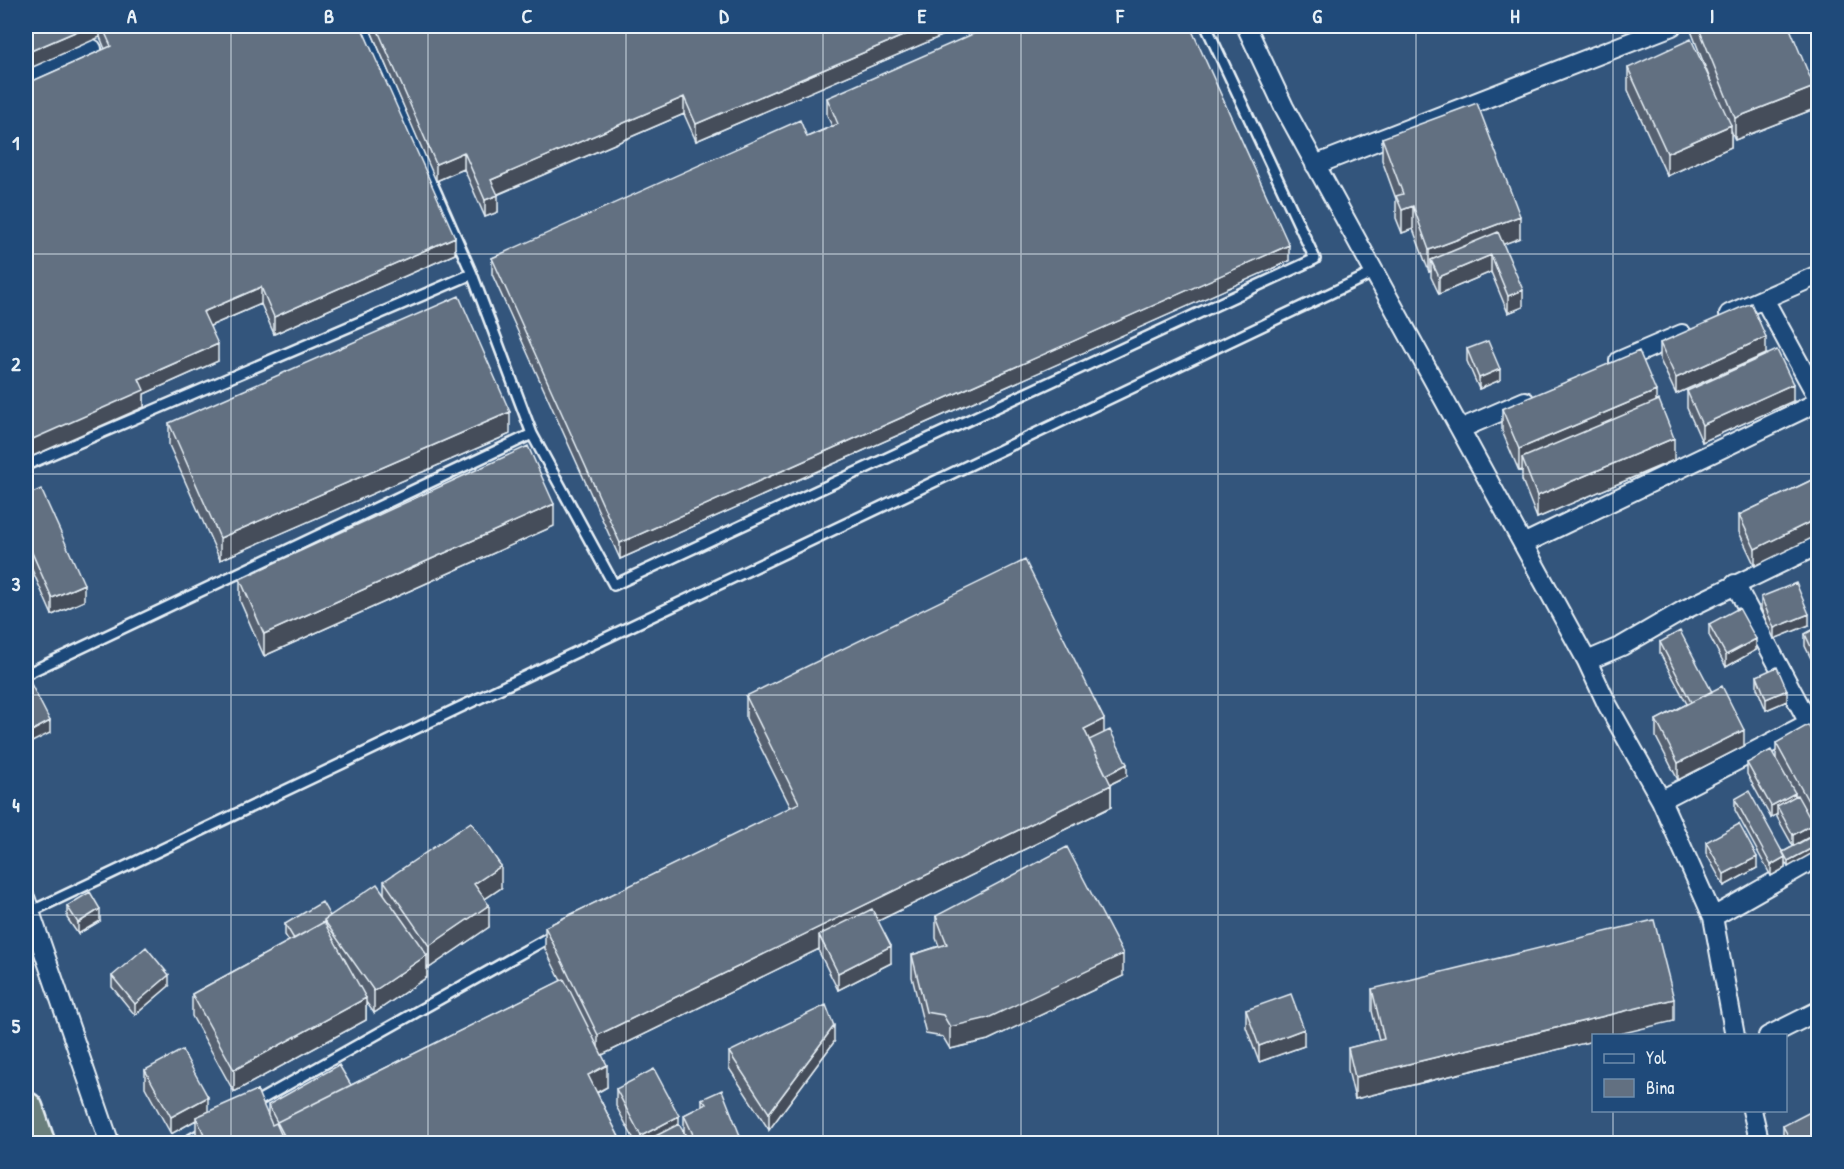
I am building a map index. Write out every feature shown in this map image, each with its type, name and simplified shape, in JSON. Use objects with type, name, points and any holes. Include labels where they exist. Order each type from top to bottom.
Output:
[{"type":"highway","points":[[26,1109],[38,1143]]},
{"type":"street","points":[[1246,26],[1284,107],[1587,661],[1606,704],[1661,800],[1713,917],[1735,1034]]},
{"type":"street","points":[[1316,165],[1672,26]]},
{"type":"street","points":[[26,78],[92,49]]},
{"type":"street","points":[[1601,369],[1818,275]]},
{"type":"street","points":[[1523,544],[1818,400],[1764,299]]},
{"type":"street","points":[[1460,429],[1547,392]]},
{"type":"street","points":[[1587,661],[1622,646],[1735,584],[1818,545]]},
{"type":"street","points":[[1735,584],[1818,740]]},
{"type":"street","points":[[1661,800],[1809,723]]},
{"type":"street","points":[[1713,917],[1818,857]]},
{"type":"street","points":[[28,906],[110,1143]]},
{"type":"street","points":[[1770,1034],[1818,1011]]},
{"type":"street","points":[[1752,1112],[1760,1143]]},
{"type":"lane","points":[[363,26],[472,274],[532,434],[614,585],[1316,259],[1206,26]]},
{"type":"lane","points":[[28,906],[1375,272]]},
{"type":"lane","points":[[26,465],[472,274]]},
{"type":"lane","points":[[26,674],[532,434]]},
{"type":"lane","points":[[244,1109],[560,932]]},
{"type":"lane","points":[[183,1143],[214,1126]]},
{"type":"building","points":[[26,26],[89,26],[26,53]]},
{"type":"building","points":[[102,26],[361,26],[455,237],[274,317],[261,287],[203,312],[218,344],[139,379],[144,390],[26,442],[26,84],[111,46]]},
{"type":"building","points":[[376,26],[926,26],[696,124],[684,97],[491,180],[498,195],[485,200],[464,152],[436,164]]},
{"type":"building","points":[[991,26],[1190,26],[1289,245],[620,543],[492,258],[800,120],[807,137],[838,124],[827,98]]},
{"type":"building","points":[[1698,26],[1789,26],[1814,87],[1735,118]]},
{"type":"building","points":[[1691,39],[1731,125],[1667,153],[1628,68]]},
{"type":"building","points":[[1477,103],[1520,216],[1429,250],[1413,206],[1402,210],[1396,196],[1403,194],[1382,138]]},
{"type":"building","points":[[1498,232],[1523,290],[1508,296],[1491,255],[1439,277],[1431,260]]},
{"type":"building","points":[[459,296],[510,412],[220,538],[169,423]]},
{"type":"building","points":[[1751,303],[1766,337],[1676,378],[1660,343]]},
{"type":"building","points":[[1488,341],[1500,369],[1479,378],[1467,349]]},
{"type":"building","points":[[1777,350],[1793,384],[1702,425],[1687,391]]},
{"type":"building","points":[[1639,351],[1656,391],[1519,449],[1502,409]]},
{"type":"building","points":[[1659,400],[1674,438],[1537,496],[1522,458]]},
{"type":"building","points":[[528,446],[554,504],[264,634],[240,579]]},
{"type":"building","points":[[1818,477],[1818,518],[1755,549],[1739,515]]},
{"type":"building","points":[[41,489],[84,584],[52,598],[26,539],[26,496]]},
{"type":"building","points":[[1025,560],[1104,719],[1084,729],[1111,785],[598,1035],[545,927],[799,803],[746,696]]},
{"type":"building","points":[[1796,583],[1809,614],[1774,628],[1761,597]]},
{"type":"building","points":[[1739,608],[1756,639],[1726,655],[1709,624]]},
{"type":"building","points":[[1818,627],[1818,662],[1805,634]]},
{"type":"building","points":[[1680,631],[1712,692],[1691,702],[1660,642]]},
{"type":"building","points":[[1777,667],[1787,690],[1766,699],[1757,676]]},
{"type":"building","points":[[30,682],[50,721],[26,734],[26,684]]},
{"type":"building","points":[[1722,686],[1744,730],[1678,763],[1656,720]]},
{"type":"building","points":[[1808,725],[1818,744],[1818,819],[1776,743]]},
{"type":"building","points":[[1110,730],[1127,764],[1106,775],[1089,740]]},
{"type":"building","points":[[1771,750],[1795,793],[1771,806],[1747,763]]},
{"type":"building","points":[[1749,791],[1785,857],[1771,865],[1735,799]]},
{"type":"building","points":[[1797,795],[1813,824],[1793,835],[1777,806]]},
{"type":"building","points":[[471,822],[501,866],[474,884],[489,905],[429,946],[384,881]]},
{"type":"building","points":[[1739,824],[1757,857],[1724,874],[1706,842]]},
{"type":"building","points":[[1814,835],[1818,845],[1788,861],[1783,852]]},
{"type":"building","points":[[1067,847],[1123,954],[988,1018],[950,1027],[943,1015],[926,1012],[912,955],[947,944],[936,916]]},
{"type":"building","points":[[377,884],[427,955],[374,991],[324,920]]},
{"type":"building","points":[[90,892],[100,909],[78,923],[67,906]]},
{"type":"building","points":[[322,902],[330,916],[324,922],[294,939],[285,924]]},
{"type":"building","points":[[872,909],[891,946],[838,973],[819,935]]},
{"type":"building","points":[[1654,920],[1674,999],[1355,1077],[1348,1048],[1384,1039],[1372,989]]},
{"type":"building","points":[[324,922],[366,998],[234,1070],[192,994]]},
{"type":"building","points":[[146,947],[169,975],[135,1004],[112,976]]},
{"type":"building","points":[[564,979],[607,1065],[588,1075],[622,1143],[288,1143],[277,1122]]},
{"type":"building","points":[[1291,994],[1304,1029],[1259,1046],[1246,1010]]},
{"type":"building","points":[[826,1005],[834,1026],[769,1113],[729,1052]]},
{"type":"building","points":[[182,1050],[208,1097],[171,1117],[145,1070]]},
{"type":"building","points":[[339,1065],[351,1085],[277,1122],[268,1105]]},
{"type":"building","points":[[654,1069],[679,1116],[641,1136],[616,1089]]},
{"type":"building","points":[[257,1090],[272,1125],[276,1123],[285,1143],[208,1143],[196,1117]]},
{"type":"building","points":[[722,1090],[743,1143],[697,1143],[684,1115],[706,1104],[702,1099]]},
{"type":"building","points":[[1818,1108],[1818,1142],[1792,1143],[1783,1126]]},
{"type":"building","points":[[679,1124],[686,1136],[672,1143],[642,1143]]}]
